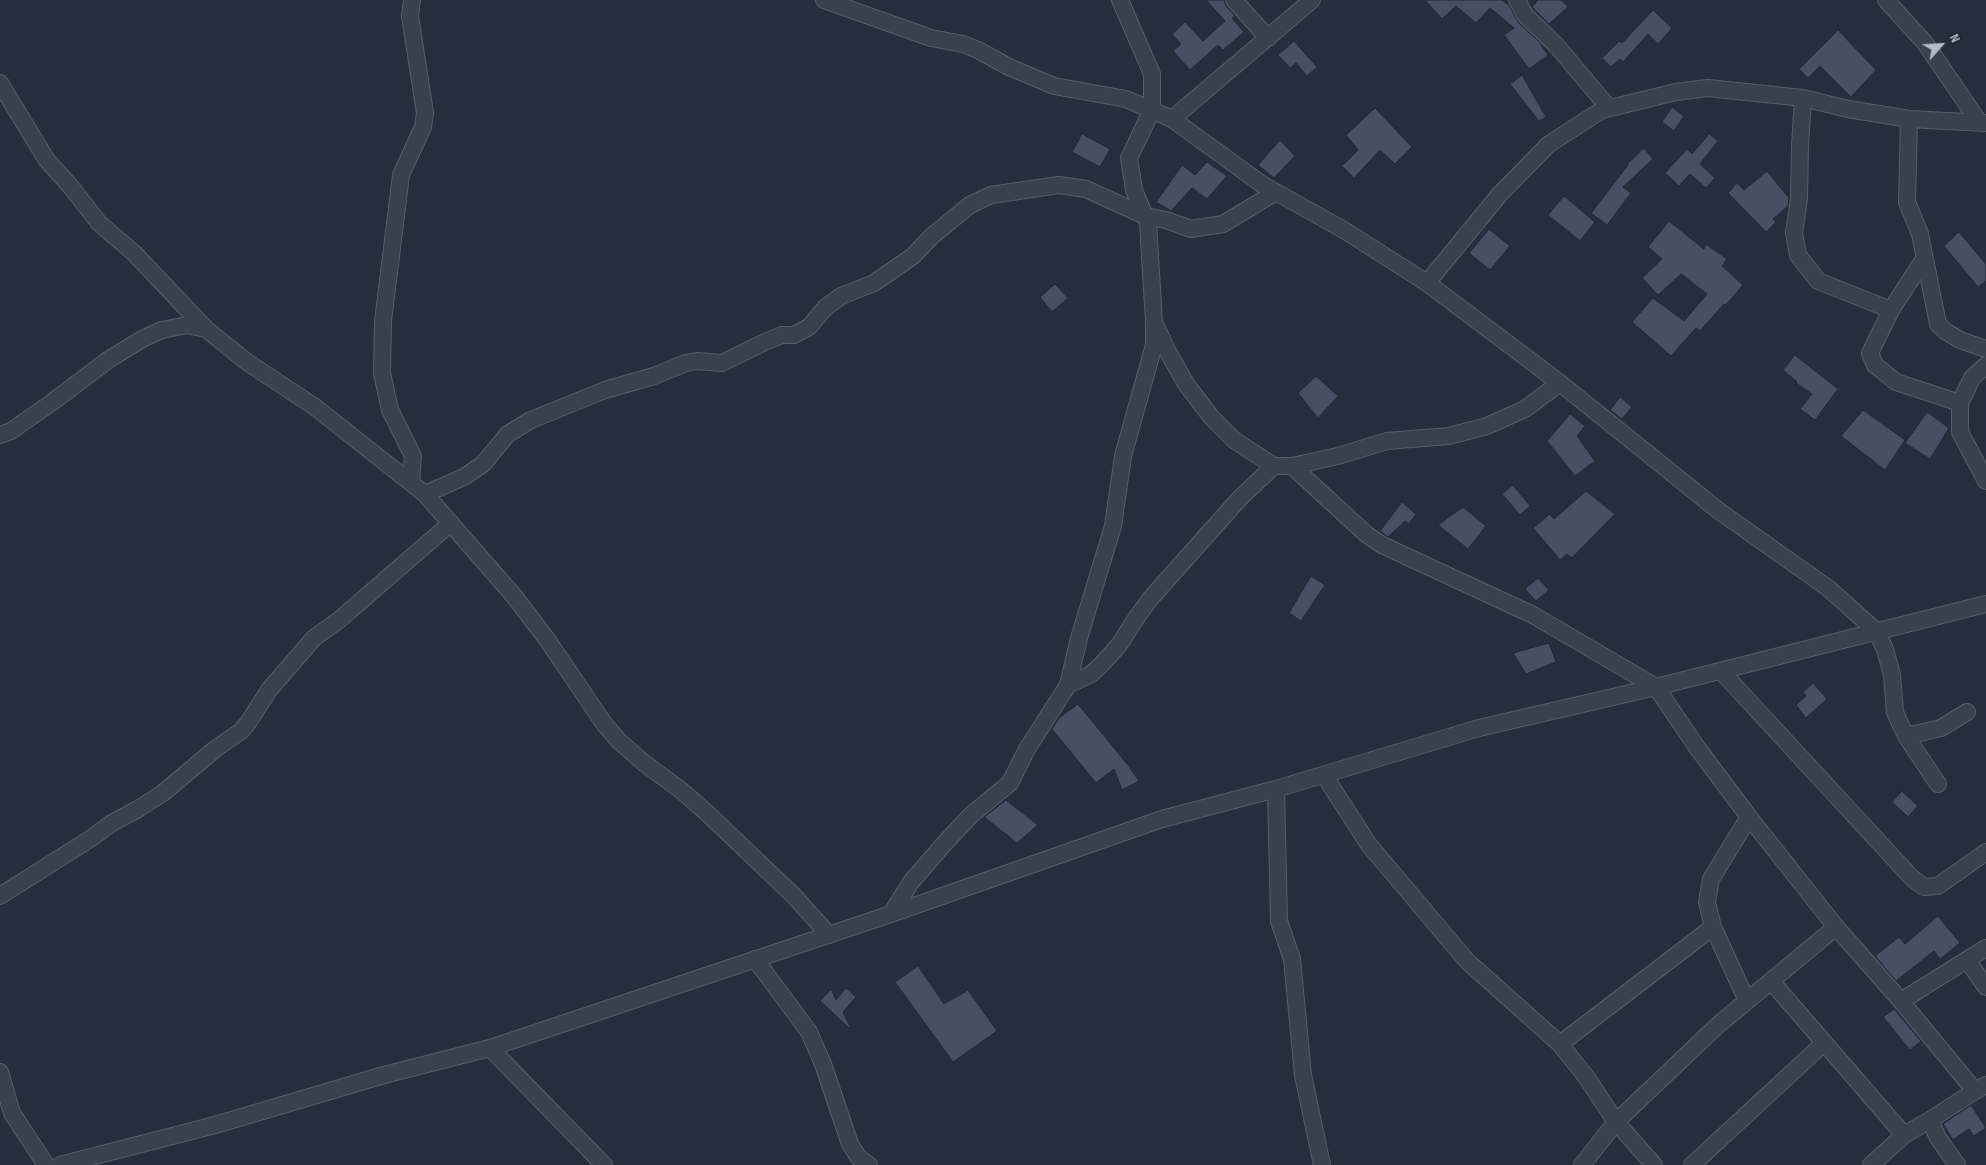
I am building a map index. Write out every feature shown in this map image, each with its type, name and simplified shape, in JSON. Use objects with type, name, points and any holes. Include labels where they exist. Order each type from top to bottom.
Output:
[{"type":"street","points":[[411,482],[414,456],[390,410],[382,373],[382,329],[401,176],[423,127],[425,112],[410,16],[412,0]]},
{"type":"street","points":[[824,0],[930,38],[963,44],[1009,67],[1054,86],[1126,99],[1172,119],[1263,185],[1344,230],[1427,283],[1560,383],[1719,511],[1828,588],[1876,631],[1885,649],[1892,675],[1895,712],[1906,736],[1938,784]]},
{"type":"street","points":[[891,914],[911,882],[943,845],[972,815],[1010,783],[1027,749],[1068,685],[1079,638],[1113,526],[1123,456],[1154,345],[1148,223],[1134,190],[1128,158],[1152,110],[1152,74],[1120,0]]},
{"type":"street","points":[[1234,0],[1268,38]]},
{"type":"street","points":[[1172,119],[1312,0]]},
{"type":"street","points":[[1517,0],[1525,15],[1556,45],[1608,108]]},
{"type":"street","points":[[1886,0],[1926,43],[1983,122]]},
{"type":"street","points":[[0,83],[46,159],[99,223],[134,253],[206,329],[247,362],[315,407],[425,494],[514,596],[546,638],[618,742],[682,791],[707,813],[794,896],[829,935]]},
{"type":"street","points":[[1427,283],[1500,194],[1549,144],[1608,108],[1676,92],[1708,88],[1803,98],[1848,109],[1909,119],[1983,122]]},
{"type":"street","points":[[1803,98],[1799,199],[1794,233],[1798,255],[1818,281],[1891,310]]},
{"type":"street","points":[[1909,119],[1907,202],[1920,234],[1938,324],[1945,331],[1960,340],[1986,349]]},
{"type":"street","points":[[425,494],[464,477],[483,464],[508,434],[520,425],[538,416],[605,390],[654,376],[686,363],[697,361],[722,362],[765,342],[782,336],[794,335],[809,327],[824,308],[841,296],[874,282],[913,256],[932,236],[970,206],[991,195],[1059,185],[1086,189],[1145,216],[1191,228],[1223,224],[1276,192]]},
{"type":"street","points":[[1924,259],[1891,310],[1870,353],[1875,365],[1896,382],[1960,404]]},
{"type":"street","points":[[1154,322],[1186,384],[1212,418],[1234,440],[1274,466],[1292,466],[1338,456],[1387,441],[1449,436],[1487,426],[1525,409],[1560,383]]},
{"type":"street","points":[[0,435],[11,430],[51,403],[108,360],[144,338],[162,330],[187,325],[206,329]]},
{"type":"street","points":[[1986,365],[1972,378],[1960,404],[1960,432],[1986,481]]},
{"type":"street","points":[[1068,685],[1091,674],[1101,665],[1119,644],[1150,599],[1240,498],[1274,466]]},
{"type":"street","points":[[1292,466],[1366,534],[1382,545],[1533,615],[1656,687],[1696,746],[1749,817],[1836,926],[1901,1001],[1981,1088],[1904,1135],[1871,1165]]},
{"type":"street","points":[[0,896],[163,792],[214,750],[241,731],[269,690],[314,638],[339,620],[451,523]]},
{"type":"street","points":[[60,1165],[215,1125],[384,1075],[490,1048],[891,914],[1162,819],[1276,789],[1479,728],[1656,687],[1986,604]]},
{"type":"street","points":[[1721,671],[1912,878],[1924,887],[1938,886],[1986,852]]},
{"type":"street","points":[[1906,736],[1941,728],[1967,712]]},
{"type":"street","points":[[1324,775],[1370,846],[1467,961],[1560,1044],[1587,1078],[1616,1122],[1654,1165]]},
{"type":"street","points":[[1276,789],[1279,922],[1292,959],[1303,1075],[1322,1165]]},
{"type":"street","points":[[1747,1001],[1713,927],[1708,902],[1711,879],[1749,817]]},
{"type":"street","points":[[1582,1165],[1616,1122],[1718,1026],[1836,926]]},
{"type":"street","points":[[1560,1044],[1713,927]]},
{"type":"street","points":[[1901,1001],[1986,948]]},
{"type":"street","points":[[755,959],[809,1032],[850,1144],[859,1158],[869,1165]]},
{"type":"street","points":[[1967,960],[1986,987]]},
{"type":"street","points":[[1771,981],[1904,1135]]},
{"type":"street","points":[[1692,1165],[1824,1042]]},
{"type":"street","points":[[490,1048],[604,1165]]},
{"type":"street","points":[[0,1072],[12,1114],[46,1165]]},
{"type":"street","points":[[1930,1120],[1938,1138],[1957,1165]]},
{"type":"building","points":[[1206,0],[1224,0],[1226,6],[1235,16],[1232,18],[1244,32],[1223,50],[1218,45],[1190,70],[1173,51],[1181,44],[1172,34],[1185,22],[1203,41],[1225,21]]},
{"type":"building","points":[[1425,0],[1502,0],[1509,5],[1518,22],[1539,42],[1548,55],[1529,69],[1504,35],[1514,28],[1490,8],[1476,23],[1456,6],[1442,19]]},
{"type":"building","points":[[1538,0],[1561,0],[1568,7],[1549,24],[1532,7]]},
{"type":"building","points":[[1653,10],[1672,28],[1658,44],[1648,34],[1623,62],[1620,59],[1611,67],[1602,58],[1619,41],[1622,43]]},
{"type":"building","points":[[1838,30],[1876,70],[1851,97],[1820,66],[1808,78],[1799,69]]},
{"type":"building","points":[[1294,41],[1317,67],[1307,76],[1296,63],[1290,68],[1278,55]]},
{"type":"building","points":[[1522,75],[1546,117],[1539,121],[1510,84]]},
{"type":"building","points":[[1672,107],[1684,116],[1674,131],[1662,122]]},
{"type":"building","points":[[1375,108],[1412,147],[1395,164],[1380,150],[1354,178],[1342,166],[1358,150],[1346,135]]},
{"type":"building","points":[[1082,134],[1110,149],[1100,167],[1072,152]]},
{"type":"building","points":[[1709,134],[1718,141],[1700,164],[1715,178],[1706,188],[1690,174],[1679,186],[1665,173],[1687,149],[1692,154]]},
{"type":"building","points":[[1280,140],[1295,156],[1274,178],[1258,165]]},
{"type":"building","points":[[1644,148],[1653,159],[1623,187],[1631,193],[1607,225],[1591,213],[1627,164]]},
{"type":"building","points":[[1207,162],[1227,176],[1207,199],[1192,188],[1171,211],[1156,202],[1182,165],[1195,175]]},
{"type":"building","points":[[1767,171],[1789,198],[1788,206],[1773,219],[1776,222],[1766,232],[1728,193],[1737,183],[1744,190]]},
{"type":"building","points":[[1564,196],[1595,222],[1580,241],[1548,215]]},
{"type":"building","points":[[1669,221],[1704,249],[1706,244],[1727,259],[1722,266],[1743,285],[1700,331],[1696,328],[1671,356],[1632,322],[1653,298],[1684,321],[1707,294],[1681,274],[1658,295],[1642,278],[1662,259],[1648,247]]},
{"type":"building","points":[[1489,229],[1510,246],[1490,270],[1469,253]]},
{"type":"building","points":[[1959,232],[1986,264],[1986,281],[1978,287],[1944,246]]},
{"type":"building","points":[[1055,284],[1068,298],[1052,312],[1040,297]]},
{"type":"building","points":[[1795,355],[1838,389],[1815,420],[1800,409],[1812,394],[1796,383],[1783,370]]},
{"type":"building","points":[[1316,376],[1338,396],[1318,418],[1298,393]]},
{"type":"building","points":[[1620,397],[1632,407],[1622,419],[1610,410]]},
{"type":"building","points":[[1863,410],[1905,440],[1885,470],[1841,436]]},
{"type":"building","points":[[1927,412],[1949,428],[1930,459],[1905,443]]},
{"type":"building","points":[[1570,414],[1585,426],[1577,436],[1595,461],[1575,476],[1547,441]]},
{"type":"building","points":[[1513,485],[1530,506],[1520,515],[1502,494]]},
{"type":"building","points":[[1586,491],[1615,514],[1572,558],[1567,554],[1560,560],[1533,528],[1550,514],[1554,519]]},
{"type":"building","points":[[1402,502],[1416,514],[1409,524],[1405,521],[1388,537],[1380,531]]},
{"type":"building","points":[[1463,507],[1486,526],[1468,549],[1438,525]]},
{"type":"building","points":[[1311,576],[1325,585],[1301,621],[1289,613]]},
{"type":"building","points":[[1538,578],[1549,590],[1536,601],[1525,589]]},
{"type":"building","points":[[1549,643],[1556,662],[1526,674],[1513,653]]},
{"type":"building","points":[[1813,683],[1827,699],[1806,718],[1796,705],[1806,696],[1803,692]]},
{"type":"building","points":[[1078,704],[1139,781],[1122,790],[1114,769],[1096,783],[1052,729],[1059,718]]},
{"type":"building","points":[[1902,791],[1918,806],[1908,817],[1892,802]]},
{"type":"building","points":[[1006,800],[1038,825],[1017,843],[984,817]]},
{"type":"building","points":[[1938,916],[1960,943],[1940,959],[1934,951],[1896,981],[1875,956],[1899,937],[1905,944]]},
{"type":"building","points":[[918,966],[944,1004],[968,990],[997,1031],[953,1062],[895,982]]},
{"type":"building","points":[[846,988],[856,997],[843,1012],[849,1028],[820,1001],[831,989],[836,1000]]},
{"type":"building","points":[[1894,1009],[1921,1041],[1910,1050],[1883,1017]]},
{"type":"building","points":[[1971,1105],[1986,1128],[1974,1136],[1969,1129],[1953,1140],[1943,1124]]}]
